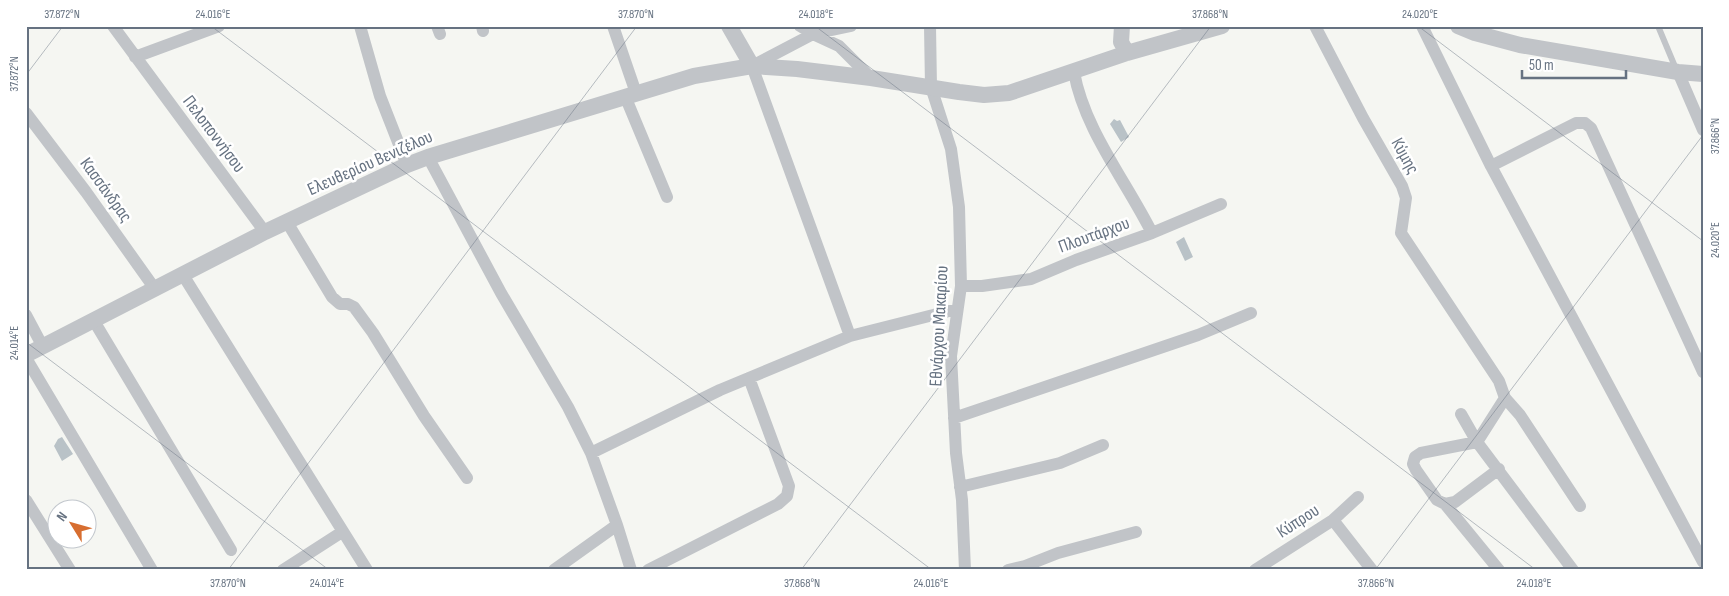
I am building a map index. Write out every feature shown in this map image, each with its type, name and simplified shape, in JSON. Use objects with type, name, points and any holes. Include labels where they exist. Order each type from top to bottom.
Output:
[{"type":"street","name":"Πελοποννήσου","points":[[113,26],[265,232]]},
{"type":"street","points":[[135,57],[219,26]]},
{"type":"street","points":[[360,26],[380,96],[407,165]]},
{"type":"street","points":[[613,26],[631,94],[667,197]]},
{"type":"street","points":[[729,26],[752,66],[850,336]]},
{"type":"street","points":[[800,26],[839,46],[871,78]]},
{"type":"street","points":[[752,66],[814,34],[851,26]]},
{"type":"street","name":"Εθνάρχου Μακαρίου","points":[[930,26],[931,88],[951,149],[960,208],[960,286],[951,356],[965,570]]},
{"type":"street","points":[[1122,26],[1121,42],[1127,54]]},
{"type":"street","name":"Ελευθερίου Βενιζέλου","points":[[26,357],[265,232],[407,165],[694,76],[752,66],[798,69],[871,78],[984,95],[1009,93],[1127,54],[1222,26]]},
{"type":"street","name":"Κύμης","points":[[1315,26],[1363,118],[1402,186],[1406,198],[1401,232],[1499,381],[1505,398],[1520,415],[1580,506]]},
{"type":"street","points":[[1422,26],[1491,166],[1703,562]]},
{"type":"street","points":[[1458,26],[1475,33],[1520,45],[1678,72],[1703,74]]},
{"type":"street","name":"Πλουτάρχου","points":[[960,286],[982,286],[1031,279],[1076,260],[1152,233],[1089,118],[1076,87],[1074,72]]},
{"type":"street","points":[[1678,72],[1703,130]]},
{"type":"street","name":"Κασσάνδρας","points":[[26,113],[86,192],[155,289]]},
{"type":"street","points":[[1491,166],[1576,123],[1585,123],[1590,128],[1703,372]]},
{"type":"street","points":[[428,157],[501,293],[568,407],[591,453],[631,570]]},
{"type":"street","points":[[1152,233],[1221,204]]},
{"type":"street","points":[[287,222],[332,297],[340,304],[348,304],[354,307],[373,333],[424,416],[467,478]]},
{"type":"street","points":[[183,275],[367,570]]},
{"type":"street","points":[[591,453],[720,390],[850,336],[957,309]]},
{"type":"street","points":[[954,418],[1198,335],[1251,313]]},
{"type":"street","points":[[26,315],[43,347]]},
{"type":"street","points":[[94,320],[231,550]]},
{"type":"street","points":[[26,357],[152,570]]},
{"type":"street","points":[[648,570],[778,504],[787,496],[790,486],[748,378]]},
{"type":"street","points":[[1499,570],[1445,504],[1437,500],[1413,464],[1415,457],[1421,452],[1477,442],[1505,398]]},
{"type":"street","points":[[1461,414],[1477,442],[1573,570]]},
{"type":"street","points":[[960,488],[1060,463],[1103,445]]},
{"type":"street","points":[[1445,504],[1455,502],[1499,469]]},
{"type":"street","name":"Κύπρου","points":[[1255,570],[1333,520],[1358,497]]},
{"type":"street","points":[[26,500],[70,570]]},
{"type":"street","points":[[1333,520],[1372,570]]},
{"type":"street","points":[[554,570],[617,526]]},
{"type":"street","points":[[283,570],[342,532]]},
{"type":"street","points":[[1008,570],[1025,566],[1058,553],[1136,532]]},
{"type":"lane","points":[[1658,26],[1678,72]]},
{"type":"shaded area","points":[[1114,119],[1120,120],[1129,137],[1121,142],[1110,124]]},
{"type":"shaded area","points":[[1184,237],[1193,257],[1185,261],[1176,242]]},
{"type":"shaded area","points":[[62,437],[73,454],[62,461],[54,446],[58,439]]}]
